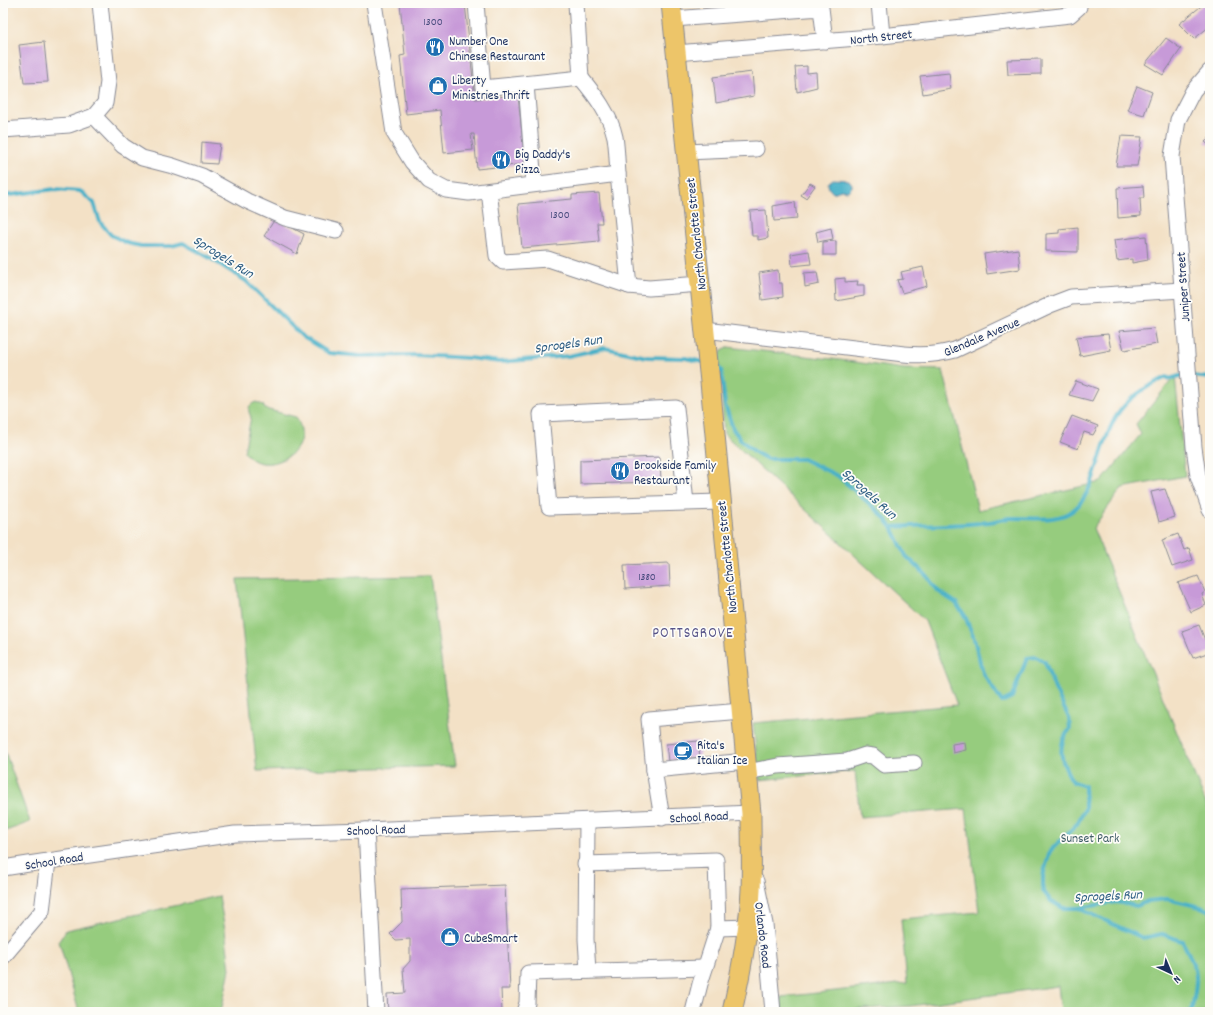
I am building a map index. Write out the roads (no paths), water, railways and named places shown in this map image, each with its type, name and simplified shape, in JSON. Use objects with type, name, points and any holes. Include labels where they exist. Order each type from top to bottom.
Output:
[{"type":"main road","name":"North Charlotte Street","points":[[672,11],[705,330],[750,813],[752,858],[748,927],[732,1012]]},
{"type":"street","points":[[3,130],[69,125],[94,116],[105,103],[108,82],[100,3]]},
{"type":"street","points":[[374,3],[394,133],[412,162],[429,181],[446,190],[469,193],[618,174]]},
{"type":"street","points":[[476,3],[483,88],[581,78]]},
{"type":"street","points":[[576,3],[581,78],[594,93],[607,114],[615,136],[630,286]]},
{"type":"street","points":[[879,3],[882,36]]},
{"type":"street","name":"North Street","points":[[676,53],[882,36],[1070,15],[1079,7],[1079,3]]},
{"type":"street","points":[[672,11],[823,4],[825,41]]},
{"type":"street","name":"Juniper Street","points":[[1210,71],[1193,91],[1178,120],[1172,156],[1194,447],[1198,476],[1210,510]]},
{"type":"street","points":[[526,84],[534,184]]},
{"type":"street","points":[[94,116],[123,146],[142,158],[173,166],[202,176],[247,202],[285,218],[336,230]]},
{"type":"street","points":[[686,152],[756,149]]},
{"type":"street","points":[[494,190],[496,256],[503,262],[548,259],[630,286],[648,288],[700,284]]},
{"type":"street","name":"Glendale Avenue","points":[[705,330],[922,356],[939,355],[956,350],[1050,305],[1072,297],[1182,290]]},
{"type":"street","points":[[686,503],[676,408],[541,414],[549,507],[686,503],[720,502]]},
{"type":"street","points":[[662,818],[654,770],[649,720],[741,711]]},
{"type":"street","points":[[654,770],[778,766],[847,761],[865,755],[874,756],[884,765],[914,763]]},
{"type":"street","name":"School Road","points":[[3,868],[48,860],[235,834],[662,818],[750,813]]},
{"type":"street","points":[[586,821],[585,864],[588,971]]},
{"type":"street","points":[[366,830],[376,1012]]},
{"type":"street","name":"Orlando Road","points":[[752,858],[765,924],[773,1012]]},
{"type":"street","points":[[3,957],[42,911],[48,860]]},
{"type":"street","points":[[585,864],[716,860],[718,928],[693,1012]]},
{"type":"street","points":[[718,928],[748,927]]},
{"type":"street","points":[[524,1012],[527,1003],[528,973],[705,968]]},
{"type":"water","points":[[833,179],[849,180],[852,187],[848,191],[841,190],[833,193],[829,189],[828,183]]},
{"type":"waterway","name":"Sprogels Run","points":[[3,196],[55,189],[80,191],[94,203],[100,222],[111,235],[127,243],[141,246],[171,246],[183,243],[246,281],[303,337],[329,353],[361,356],[416,355],[469,358],[500,362],[568,356],[605,348],[647,357],[685,358],[703,362]]},
{"type":"waterway","name":"Sprogels Run","points":[[715,365],[721,370],[725,405],[733,429],[741,440],[755,452],[767,459],[803,459],[838,476],[880,513],[892,527],[906,556],[925,574],[938,591],[956,603],[965,616],[974,639],[983,673],[1002,702],[1012,697],[1027,658],[1036,657],[1045,662],[1055,689],[1069,718],[1070,729],[1065,735],[1061,749],[1063,762],[1073,782],[1085,786],[1085,809],[1077,824],[1050,851],[1043,876],[1043,891],[1051,901],[1063,908],[1078,908],[1116,902],[1137,906],[1148,901],[1167,899],[1201,907],[1210,911]]},
{"type":"waterway","points":[[892,527],[953,525],[992,522],[1010,518],[1046,519],[1067,514],[1077,507],[1085,496],[1111,426],[1117,415],[1127,403],[1146,388],[1167,377],[1169,379],[1183,375],[1210,378]]},
{"type":"waterway","points":[[1078,908],[1143,938],[1162,934],[1182,941],[1192,960],[1196,975],[1191,1012]]},
{"type":"place","name":"Number One Chinese Restaurant","points":[[435,47]]},
{"type":"place","name":"Liberty Ministries Thrift","points":[[438,86]]},
{"type":"place","name":"Big Daddy's Pizza","points":[[501,160]]},
{"type":"place","name":"Brookside Family Restaurant","points":[[620,471]]},
{"type":"place","name":"Rita's Italian Ice","points":[[683,751]]},
{"type":"place","name":"CubeSmart","points":[[450,937]]},
{"type":"district","name":"POTTSGROVE","points":[[693,632]]},
{"type":"park label","name":"Sunset Park","points":[[1090,837]]}]
